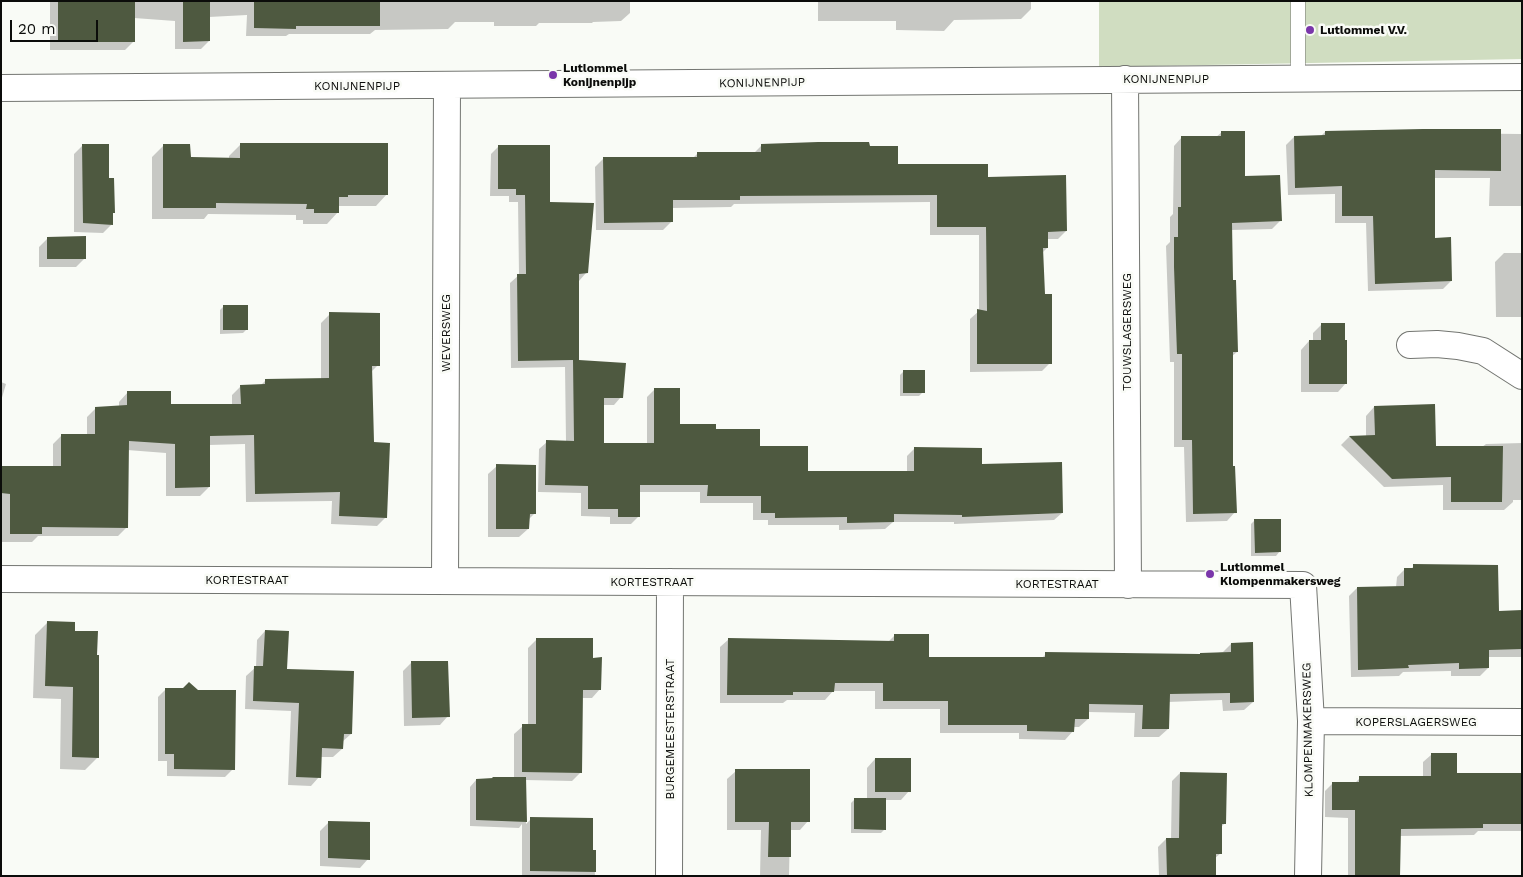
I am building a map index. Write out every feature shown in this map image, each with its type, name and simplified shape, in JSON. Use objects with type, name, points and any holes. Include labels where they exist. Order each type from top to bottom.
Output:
[{"type":"street","name":"KONIJNENPIJP","points":[[1,88],[1522,77]]},
{"type":"street","name":"TOUWSLAGERSWEG","points":[[1125,79],[1128,585]]},
{"type":"street","name":"WEVERSWEG","points":[[445,580],[447,85]]},
{"type":"street","points":[[1410,346],[1437,344],[1483,351],[1522,376]]},
{"type":"street","name":"KORTESTRAAT","points":[[1,579],[1303,585]]},
{"type":"street","name":"BURGEMEESTERSTRAAT","points":[[669,876],[670,582]]},
{"type":"street","name":"KLOMPENMAKERSWEG","points":[[1303,585],[1311,721],[1308,876]]},
{"type":"street","name":"KOPERSLAGERSWEG","points":[[1311,721],[1522,722]]},
{"type":"lane","points":[[1298,1],[1298,79]]},
{"type":"green space","name":"Lutlommel V.V.","points":[[1099,1],[1522,1],[1522,59],[1099,67]]},
{"type":"building","points":[[58,1],[135,1],[135,42],[58,42]]},
{"type":"building","points":[[183,1],[210,1],[210,41],[183,42]]},
{"type":"building","points":[[254,1],[380,1],[380,26],[296,26],[296,29],[254,28]]},
{"type":"building","points":[[1501,129],[1501,171],[1435,170],[1435,238],[1451,237],[1452,281],[1375,284],[1373,216],[1342,216],[1342,186],[1295,188],[1294,136],[1325,135],[1325,131]]},
{"type":"building","points":[[1221,131],[1245,131],[1245,176],[1280,175],[1282,221],[1232,223],[1233,280],[1236,280],[1238,352],[1233,352],[1233,466],[1235,466],[1237,513],[1193,514],[1192,440],[1182,440],[1182,354],[1177,354],[1174,267],[1174,237],[1178,237],[1178,207],[1181,207],[1181,136],[1221,136]]},
{"type":"building","points":[[869,142],[870,146],[898,146],[898,164],[988,164],[988,177],[1066,175],[1067,231],[1048,232],[1048,248],[1043,248],[1045,294],[1052,294],[1052,364],[977,364],[977,309],[987,311],[986,227],[937,227],[937,195],[740,196],[740,200],[673,200],[673,222],[604,223],[603,157],[697,157],[697,152],[761,152],[761,144]]},
{"type":"building","points":[[240,143],[388,143],[388,195],[348,195],[348,197],[339,197],[339,213],[314,213],[314,209],[306,209],[307,204],[216,203],[216,208],[163,208],[163,144],[190,144],[191,157],[240,158]]},
{"type":"building","points":[[82,144],[109,144],[109,178],[114,178],[115,213],[113,213],[113,225],[83,223]]},
{"type":"building","points":[[498,145],[550,145],[550,202],[594,203],[588,273],[579,274],[579,360],[626,363],[623,398],[604,398],[604,443],[654,443],[654,388],[680,388],[680,424],[716,424],[716,429],[760,429],[760,446],[808,446],[808,471],[914,471],[914,447],[982,448],[982,464],[1062,462],[1063,513],[962,517],[962,515],[894,514],[894,522],[847,523],[847,517],[775,518],[775,513],[761,513],[761,496],[707,496],[708,485],[640,485],[640,517],[618,517],[618,509],[588,509],[588,486],[545,485],[546,440],[574,441],[573,360],[518,361],[517,274],[526,274],[525,195],[516,195],[516,189],[498,189]]},
{"type":"building","points":[[86,236],[86,259],[47,259],[47,237]]},
{"type":"building","points":[[223,305],[248,305],[248,330],[223,330]]},
{"type":"building","points":[[329,312],[380,313],[380,366],[372,366],[374,442],[390,443],[387,518],[339,516],[340,492],[255,494],[254,435],[210,436],[210,487],[175,488],[175,444],[129,441],[128,528],[42,527],[42,534],[10,534],[10,494],[1,493],[1,466],[61,466],[61,434],[95,434],[95,407],[127,405],[127,391],[171,391],[171,404],[241,404],[240,385],[265,384],[265,379],[329,378]]},
{"type":"building","points":[[1321,323],[1345,323],[1347,384],[1309,384],[1309,340],[1321,340]]},
{"type":"building","points":[[903,370],[925,370],[925,393],[903,393]]},
{"type":"building","points":[[1435,404],[1436,446],[1503,446],[1502,502],[1451,502],[1451,477],[1392,479],[1349,436],[1375,435],[1374,406]]},
{"type":"building","points":[[496,464],[536,465],[536,514],[530,514],[529,529],[496,529]]},
{"type":"building","points":[[1254,519],[1281,519],[1281,552],[1255,553]]},
{"type":"building","points":[[1413,564],[1498,565],[1499,611],[1522,610],[1522,649],[1489,650],[1489,668],[1459,669],[1459,663],[1408,665],[1409,668],[1358,670],[1357,587],[1404,586],[1404,568],[1413,568]]},
{"type":"building","points":[[47,621],[75,622],[75,631],[98,631],[99,758],[72,757],[73,687],[45,686]]},
{"type":"building","points":[[265,630],[289,631],[287,669],[354,671],[352,734],[344,734],[343,749],[322,748],[321,778],[296,777],[299,703],[253,701],[254,666],[263,666]]},
{"type":"building","points":[[894,634],[929,634],[929,657],[1045,657],[1045,652],[1200,654],[1231,652],[1231,643],[1253,642],[1254,702],[1230,703],[1230,693],[1170,694],[1169,729],[1142,729],[1143,705],[1089,704],[1089,719],[1075,719],[1074,732],[1027,731],[1027,725],[948,725],[948,701],[883,701],[883,683],[835,683],[834,692],[793,692],[793,695],[727,695],[728,638],[894,641]]},
{"type":"building","points":[[536,638],[593,638],[593,658],[602,657],[601,690],[583,690],[582,773],[522,772],[522,724],[536,724]]},
{"type":"building","points":[[411,661],[448,661],[450,717],[412,718]]},
{"type":"building","points":[[189,682],[198,690],[236,690],[235,770],[174,769],[174,754],[165,754],[165,688],[183,688]]},
{"type":"building","points":[[1431,753],[1457,753],[1457,773],[1522,773],[1522,824],[1483,824],[1483,828],[1401,829],[1400,876],[1355,876],[1355,810],[1332,810],[1332,782],[1359,782],[1359,776],[1431,776]]},
{"type":"building","points":[[875,758],[911,758],[911,792],[875,792]]},
{"type":"building","points":[[735,769],[810,769],[810,822],[791,822],[791,857],[768,857],[769,822],[735,822]]},
{"type":"building","points":[[1180,772],[1227,773],[1226,824],[1222,824],[1222,854],[1216,854],[1216,876],[1167,876],[1166,838],[1179,838]]},
{"type":"building","points":[[526,777],[527,822],[476,820],[476,779]]},
{"type":"building","points":[[854,798],[886,798],[886,830],[854,829]]},
{"type":"building","points":[[530,817],[593,818],[593,850],[596,850],[596,872],[530,871]]},
{"type":"building","points":[[328,821],[370,822],[370,860],[328,858]]},
{"type":"place","name":"Lutlommel V.V.","points":[[1310,30]]},
{"type":"place","name":"Lutlommel Konijnenpijp","points":[[553,75]]},
{"type":"place","name":"Lutlommel Klompenmakersweg","points":[[1210,574]]}]
